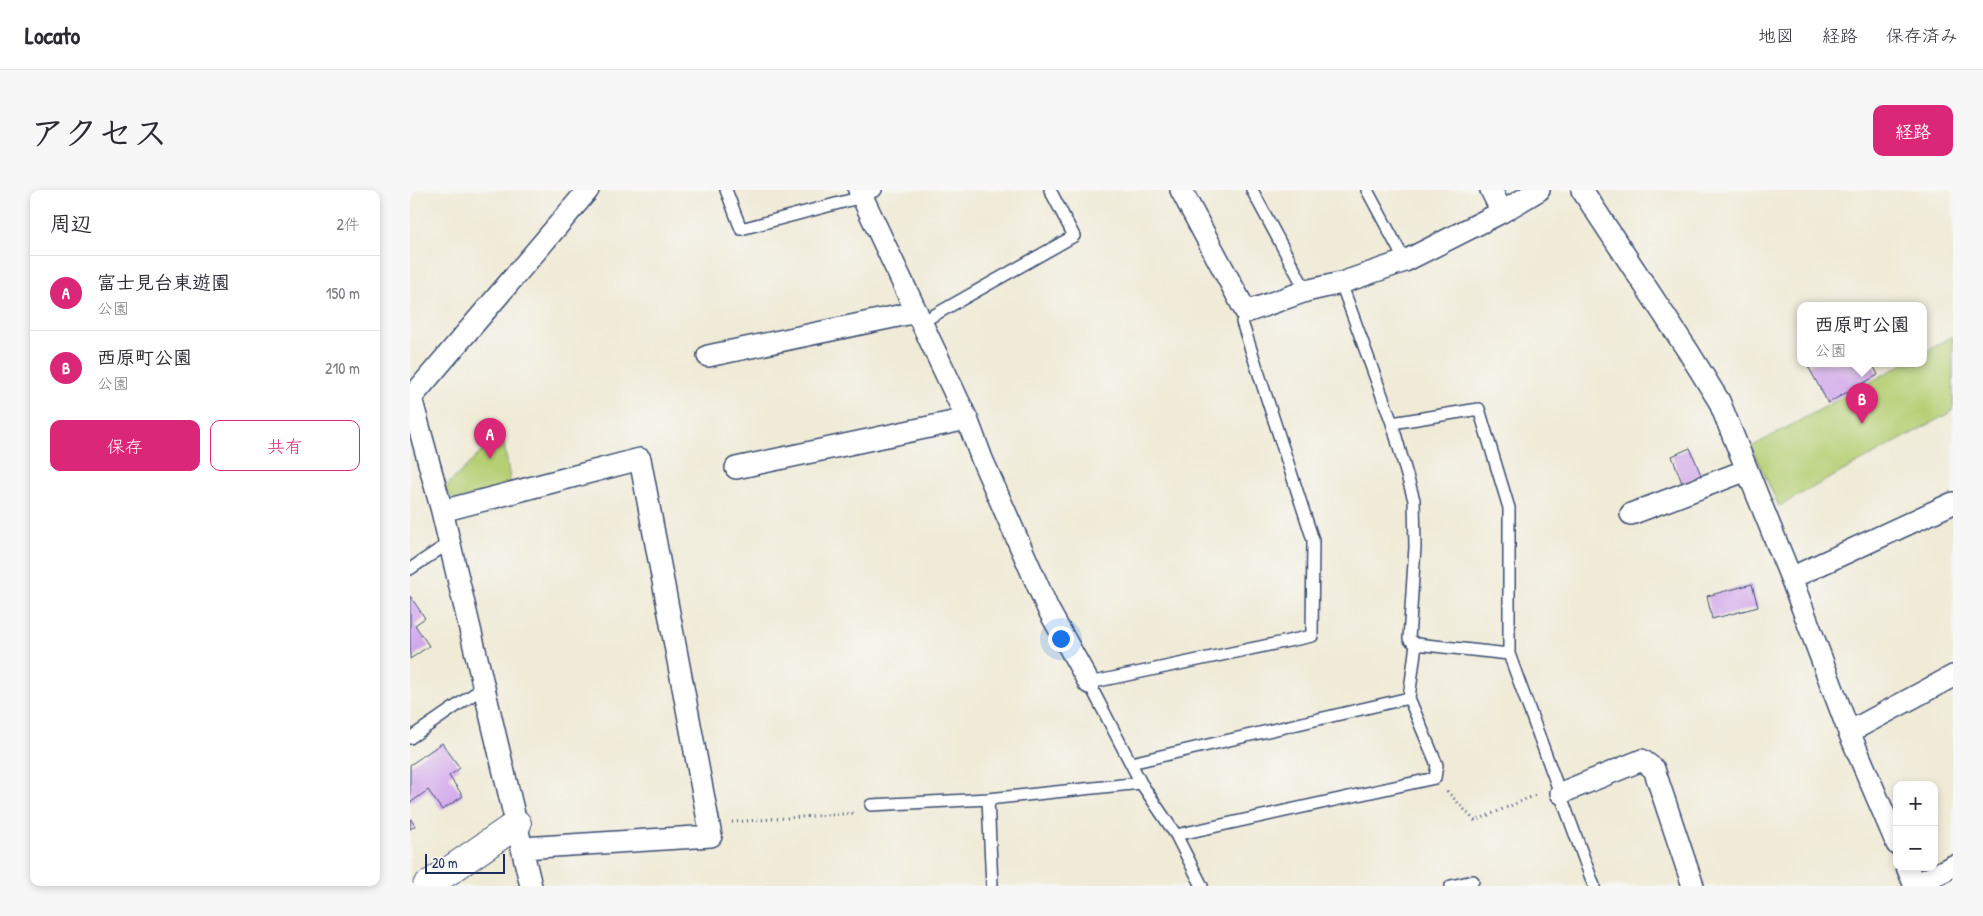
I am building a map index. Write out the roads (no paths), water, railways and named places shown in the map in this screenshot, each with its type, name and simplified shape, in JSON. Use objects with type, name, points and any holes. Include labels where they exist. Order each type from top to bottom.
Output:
[{"type":"street","points":[[531,886],[450,543],[412,406],[588,190]]},
{"type":"street","points":[[1181,190],[1246,312],[1405,262],[1502,212],[1539,190]]},
{"type":"street","points":[[1491,190],[1502,212]]},
{"type":"street","points":[[1582,190],[1688,351],[1719,402],[1791,578],[1849,732],[1893,835]]},
{"type":"street","points":[[865,192],[967,419],[982,459],[1048,609],[1089,683]]},
{"type":"street","points":[[708,356],[920,317]]},
{"type":"street","points":[[736,468],[967,419]]},
{"type":"street","points":[[427,886],[520,836],[711,836],[640,459],[442,511]]},
{"type":"street","points":[[1631,514],[1747,470]]},
{"type":"street","points":[[1791,578],[1953,503]]},
{"type":"street","points":[[1849,732],[1953,676]]},
{"type":"street","points":[[1559,789],[1642,760],[1654,769],[1693,886]]},
{"type":"street","points":[[1908,871],[1914,886],[1953,866]]},
{"type":"lane","points":[[726,190],[741,229],[865,192]]},
{"type":"lane","points":[[920,317],[1074,236],[1050,190]]},
{"type":"lane","points":[[1252,190],[1306,292]]},
{"type":"lane","points":[[1367,190],[1405,262]]},
{"type":"lane","points":[[1342,283],[1392,422],[1414,500],[1415,547],[1409,639],[1416,644],[1509,654]]},
{"type":"lane","points":[[1202,886],[1176,835],[1140,783],[1089,683],[1312,636],[1314,540],[1242,322],[1246,312]]},
{"type":"lane","points":[[1392,422],[1479,409],[1509,508],[1509,654],[1594,886]]},
{"type":"lane","points":[[410,569],[450,543]]},
{"type":"lane","points":[[1176,835],[1435,778],[1437,765],[1409,698],[1416,644]]},
{"type":"lane","points":[[410,738],[484,687]]},
{"type":"lane","points":[[1131,764],[1409,698]]},
{"type":"lane","points":[[871,805],[988,799],[1140,783]]},
{"type":"lane","points":[[988,799],[992,886]]},
{"type":"lane","points":[[1451,886],[1473,881]]},
{"type":"place","name":"西原町公園","points":[[1862,424]]},
{"type":"place","name":"富士見台東遊園","points":[[490,459]]}]
